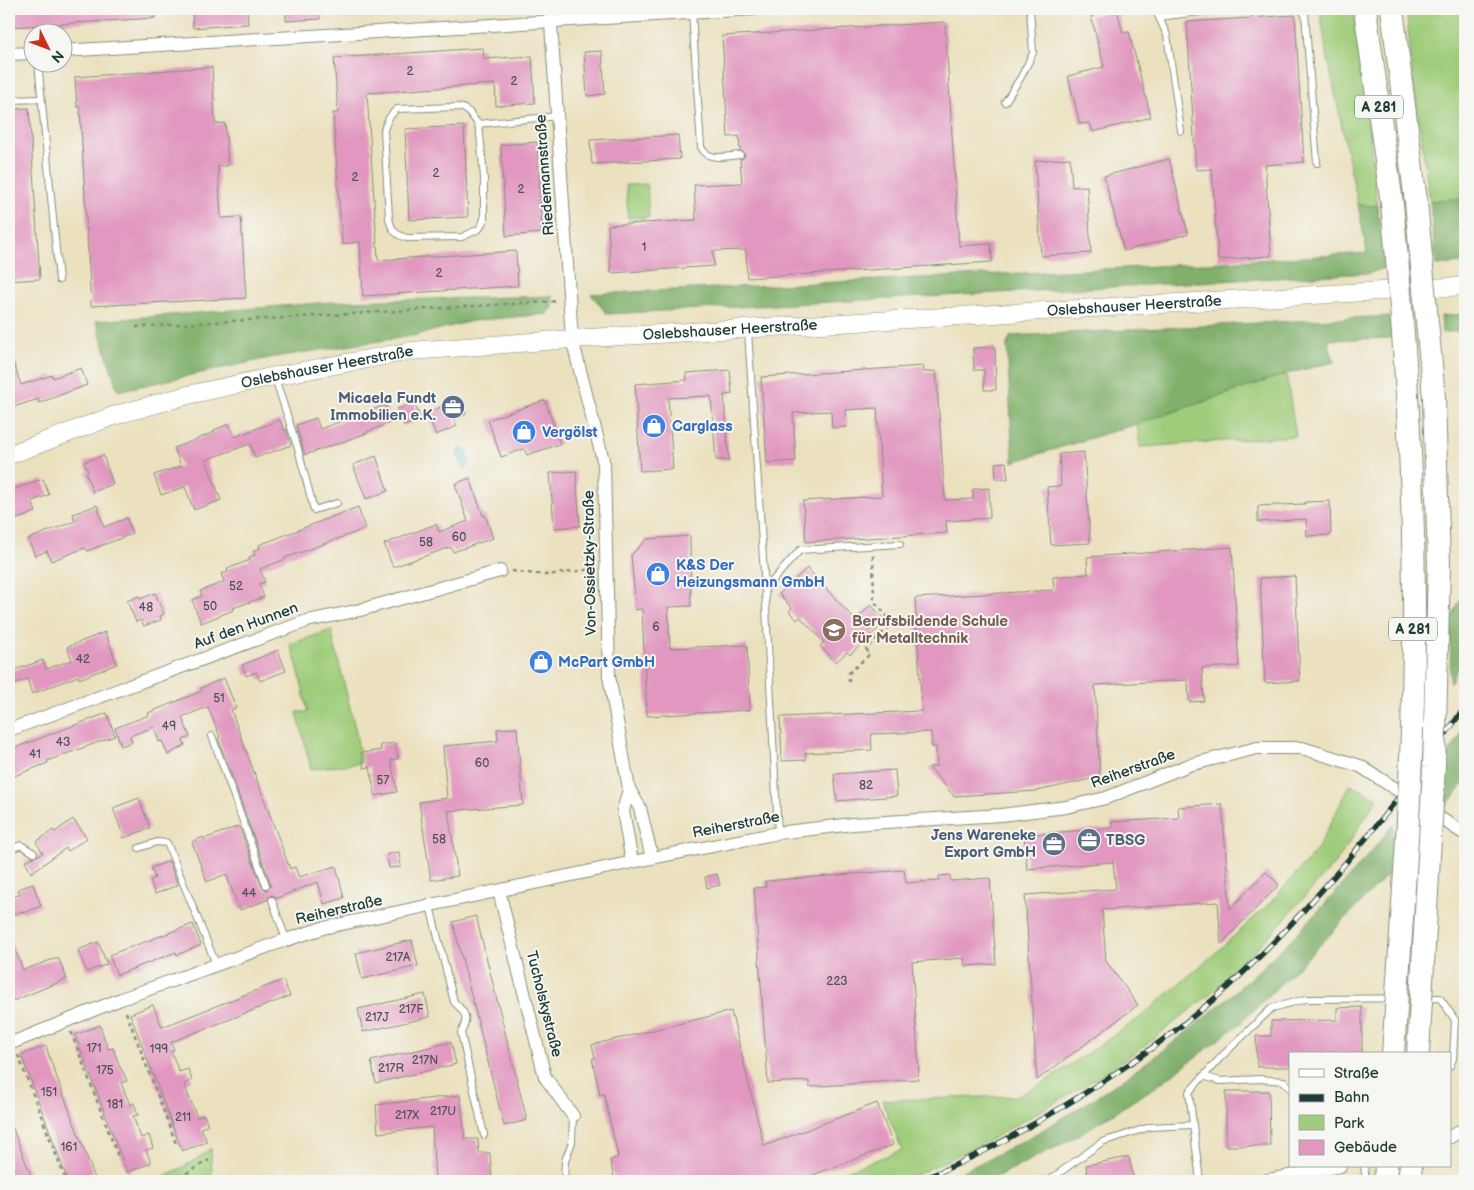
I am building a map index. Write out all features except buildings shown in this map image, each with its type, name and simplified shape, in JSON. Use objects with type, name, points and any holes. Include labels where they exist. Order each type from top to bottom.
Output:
[{"type":"highway","name":"A 281","points":[[1366,9],[1392,204],[1403,319],[1413,519],[1414,622],[1409,780],[1393,1052]]},
{"type":"highway","name":"A 281","points":[[1392,9],[1416,202],[1434,397],[1439,565],[1434,767],[1418,1052]]},
{"type":"highway","points":[[1385,1181],[1386,1168]]},
{"type":"highway","points":[[1410,1181],[1411,1168]]},
{"type":"main road","name":"Oslebshauser Heerstraße","points":[[9,455],[113,416],[188,395],[411,350],[1465,286]]},
{"type":"street","points":[[72,50],[551,14],[754,9]]},
{"type":"street","name":"Riedemannstraße","points":[[551,14],[572,339]]},
{"type":"street","points":[[9,54],[22,53]]},
{"type":"street","name":"Von-Ossietzky-Straße","points":[[572,339],[604,464],[609,676],[629,789],[640,808],[652,858]]},
{"type":"street","name":"Auf den Hunnen","points":[[9,730],[307,621],[360,610],[500,571]]},
{"type":"street","name":"Reiherstraße","points":[[11,1043],[121,998],[286,939],[323,928],[778,833],[853,824],[1001,815],[1066,807],[1106,798],[1189,765],[1257,748],[1302,748],[1360,766],[1465,834]]},
{"type":"street","name":"Von-Ossietzky-Straße","points":[[629,789],[624,811],[632,862]]},
{"type":"street","name":"Tucholskystraße","points":[[500,891],[545,1077],[573,1116]]},
{"type":"street","points":[[1452,1136],[1465,1128]]},
{"type":"street","points":[[1263,1181],[1330,1168]]},
{"type":"lane","points":[[1005,102],[1022,77],[1033,53],[1030,9]]},
{"type":"lane","points":[[1155,9],[1167,35],[1181,131]]},
{"type":"lane","points":[[1158,17],[1224,9]]},
{"type":"lane","points":[[1300,9],[1305,14],[1317,163]]},
{"type":"lane","points":[[692,12],[701,146],[706,154],[714,157],[740,156]]},
{"type":"lane","points":[[39,72],[59,280]]},
{"type":"lane","points":[[9,100],[41,99]]},
{"type":"lane","points":[[463,108],[469,112],[478,124],[484,178],[484,220],[480,229],[462,237],[407,238],[395,233],[391,228],[389,218],[384,130],[390,114],[398,109],[463,108]]},
{"type":"lane","points":[[478,124],[558,116]]},
{"type":"lane","points":[[748,329],[765,589],[778,833]]},
{"type":"lane","points":[[275,376],[298,449],[314,510],[337,503]]},
{"type":"lane","points":[[765,589],[800,550],[900,544]]},
{"type":"lane","points":[[212,736],[266,885]]},
{"type":"lane","points":[[139,848],[157,842],[167,843],[216,964]]},
{"type":"lane","points":[[9,850],[21,845],[34,853]]},
{"type":"lane","points":[[272,900],[286,939]]},
{"type":"lane","points":[[430,906],[454,1002],[464,1011],[466,1022],[461,1033],[484,1135]]},
{"type":"lane","points":[[1200,1181],[1189,1092],[1272,1008],[1306,999],[1440,998],[1455,1020],[1452,1061]]},
{"type":"lane","points":[[1204,1076],[1220,1081],[1260,1079],[1284,1081],[1289,1087]]},
{"type":"lane","points":[[564,1181],[565,1161],[572,1142],[573,1116]]},
{"type":"lane","points":[[1048,1181],[1055,1178],[1102,1142],[1150,1127],[1192,1125]]},
{"type":"lane","points":[[1364,1168],[1366,1181]]},
{"type":"path","points":[[136,327],[569,300]]},
{"type":"path","points":[[849,682],[849,673],[870,654],[866,649],[893,623],[874,601],[873,546]]},
{"type":"path","points":[[500,571],[545,575],[607,567]]},
{"type":"path","points":[[121,998],[177,1146]]},
{"type":"path","points":[[67,1021],[119,1159]]},
{"type":"path","points":[[11,1043],[66,1181]]},
{"type":"path","points":[[163,1181],[187,1173],[209,1160]]},
{"type":"green space","points":[[1320,9],[1351,9],[1354,16],[1367,110],[1377,206],[1358,205],[1326,50]]},
{"type":"green space","points":[[1413,9],[1465,9],[1465,198],[1430,201],[1412,71],[1407,15]]},
{"type":"green space","points":[[647,184],[649,217],[628,218],[626,185]]},
{"type":"green space","points":[[1465,198],[1465,263],[1436,265],[1430,201]]},
{"type":"green space","points":[[1358,205],[1377,206],[1385,268],[1370,273],[607,314],[591,294],[1125,268],[1367,253]]},
{"type":"green space","points":[[552,296],[553,308],[547,314],[472,321],[413,336],[274,357],[118,391],[96,321],[344,301]]},
{"type":"green space","points":[[1465,314],[1465,330],[1442,333],[1441,316]]},
{"type":"green space","points":[[1389,316],[1391,338],[1328,340],[1334,362],[1286,374],[1137,424],[1013,462],[1007,344],[1011,336]]},
{"type":"green space","points":[[1286,374],[1296,436],[1140,447],[1137,424]]},
{"type":"green space","points":[[1465,589],[1465,653],[1450,683],[1451,620]]},
{"type":"green space","points":[[331,630],[356,732],[361,763],[311,769],[297,712],[308,712],[298,668],[290,644]]},
{"type":"green space","points":[[1465,728],[1465,782],[1445,807],[1448,754]]},
{"type":"green space","points":[[1350,785],[1378,798],[1337,861],[1268,937],[1209,995],[1147,1044],[1094,1080],[988,1141],[916,1175],[900,1181],[820,1181],[902,1150],[882,1100],[1018,1096],[1043,1083],[1138,1019],[1211,957],[1270,903],[1317,850]]},
{"type":"green space","points":[[1393,825],[1391,871],[1242,1022],[1157,1086],[1072,1139],[988,1181],[941,1181],[1007,1149],[1070,1114],[1131,1074],[1188,1031],[1244,984],[1296,934],[1346,881]]},
{"type":"green space","points":[[211,1148],[212,1181],[150,1181],[182,1168]]},
{"type":"water","points":[[460,448],[466,450],[470,461],[465,468],[457,454]]},
{"type":"railway","points":[[918,1181],[990,1148],[1059,1109],[1162,1041],[1210,1003],[1284,932],[1339,871],[1417,774],[1465,707]]},
{"type":"railway","points":[[1407,776],[1418,759]]},
{"type":"place","name":"Micaela Fundt Immobilien e.K.","points":[[453,407]]},
{"type":"place","name":"Carglass","points":[[654,426]]},
{"type":"place","name":"Vergölst","points":[[524,432]]},
{"type":"place","name":"K&S Der Heizungsmann GmbH","points":[[658,574]]},
{"type":"place","name":"Berufsbildende Schule für Metalltechnik","points":[[834,630]]},
{"type":"place","name":"McPart GmbH","points":[[541,662]]},
{"type":"place","name":"TBSG","points":[[1089,840]]},
{"type":"place","name":"Jens Wareneke Export GmbH","points":[[1054,844]]}]
